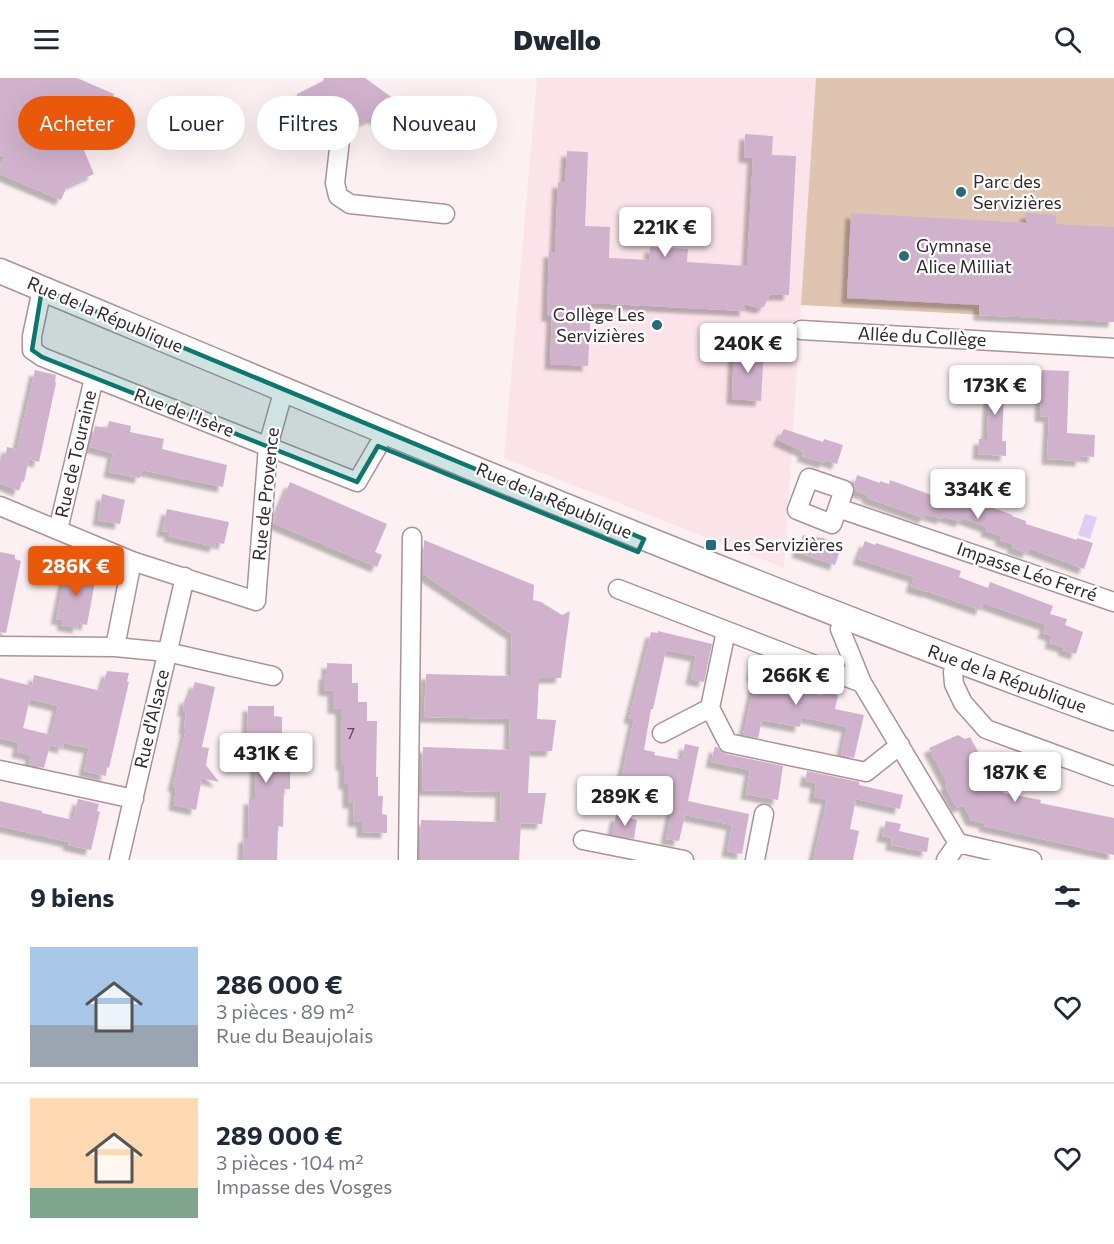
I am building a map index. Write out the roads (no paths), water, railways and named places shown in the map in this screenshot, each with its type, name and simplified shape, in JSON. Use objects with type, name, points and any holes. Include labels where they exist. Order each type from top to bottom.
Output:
[{"type":"main road","name":"Rue de la République","points":[[0,271],[41,297],[840,629],[953,672],[1113,722]]},
{"type":"main road","name":"Rue de la République","points":[[0,289],[41,297]]},
{"type":"main road","name":"Rue de la République","points":[[281,397],[378,446],[641,545],[806,603],[1113,722]]},
{"type":"street","points":[[339,150],[335,183],[338,196],[350,204],[445,214]]},
{"type":"street","name":"Rue de l'Isère","points":[[41,297],[32,336],[32,350],[42,357],[357,482],[378,446]]},
{"type":"street","name":"Allée du Collège","points":[[801,330],[1114,348]]},
{"type":"street","name":"Rue de Touraine","points":[[58,530],[94,378]]},
{"type":"street","name":"Rue de Provence","points":[[185,577],[256,601],[268,446],[281,397]]},
{"type":"street","points":[[0,506],[132,561],[185,577]]},
{"type":"street","name":"Impasse Léo Ferré","points":[[838,508],[1114,602]]},
{"type":"street","points":[[408,860],[412,537]]},
{"type":"street","points":[[115,647],[132,561]]},
{"type":"street","name":"Rue d'Alsace","points":[[119,860],[185,577]]},
{"type":"street","points":[[618,589],[862,683]]},
{"type":"street","points":[[840,629],[862,683],[958,843],[1032,860]]},
{"type":"street","points":[[726,631],[710,708],[728,742],[866,772],[900,745]]},
{"type":"street","points":[[0,646],[115,647],[167,652],[273,676]]},
{"type":"street","points":[[953,672],[954,684],[963,703],[986,729],[1114,776]]},
{"type":"street","points":[[662,733],[710,708]]},
{"type":"street","points":[[0,770],[134,799]]},
{"type":"street","points":[[755,860],[764,814]]},
{"type":"street","points":[[583,840],[684,860]]},
{"type":"street","points":[[946,860],[958,843]]},
{"type":"place","name":"Parc des Servizières","points":[[961,192]]},
{"type":"place","name":"Gymnase Alice Milliat","points":[[904,256]]},
{"type":"place","name":"Collège Les Servizières","points":[[657,325]]},
{"type":"place","name":"Les Servizières","points":[[711,545]]}]
